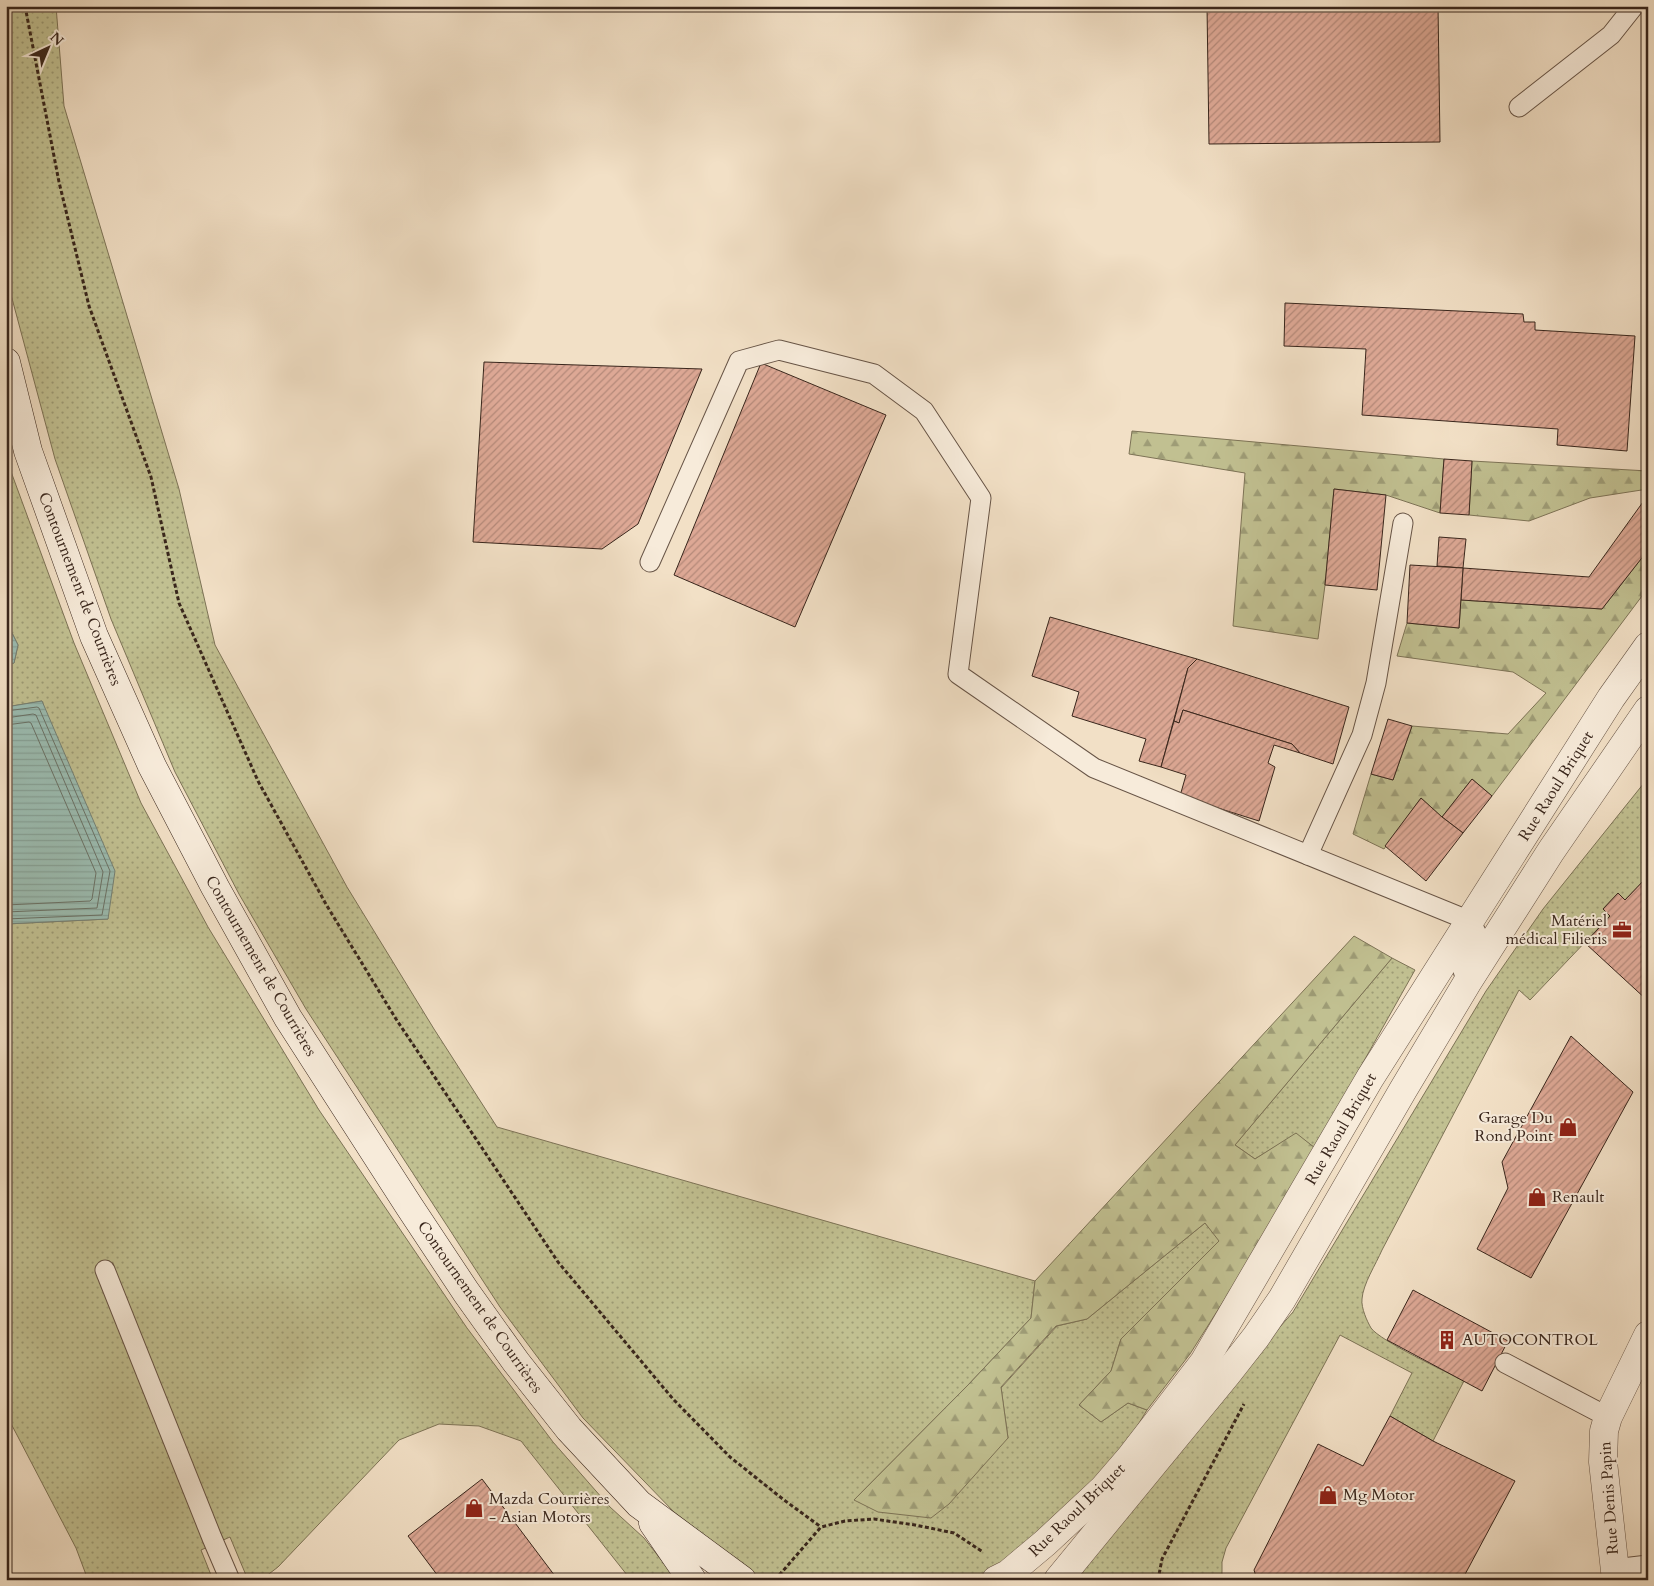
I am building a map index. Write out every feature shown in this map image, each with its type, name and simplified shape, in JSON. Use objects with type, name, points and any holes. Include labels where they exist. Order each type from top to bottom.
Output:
[{"type":"street","name":"Contournement de Courrières","points":[[6,362],[28,451],[94,636],[152,766],[214,887],[288,1018],[466,1292],[516,1362],[569,1429],[639,1504],[692,1580]]},
{"type":"street","name":"Rue Raoul Briquet","points":[[996,1580],[1008,1574],[1045,1543],[1104,1488],[1129,1459],[1204,1362],[1370,1078],[1612,698],[1648,646]]},
{"type":"street","name":"Rue Raoul Briquet","points":[[1058,1580],[1256,1337],[1282,1299],[1467,983],[1551,851],[1648,710]]},
{"type":"street","name":"Rue Denis Papin","points":[[1615,1574],[1603,1462],[1604,1431],[1608,1417],[1648,1336]]},
{"type":"street","name":"Contournement de Courrières","points":[[639,1504],[742,1580]]},
{"type":"lane","points":[[1519,107],[1611,35],[1634,6]]},
{"type":"lane","points":[[650,562],[739,360],[779,350],[874,374],[924,411],[982,498],[958,674],[1094,768],[1470,921],[1477,934],[1460,962],[1467,983]]},
{"type":"lane","points":[[1308,855],[1362,735],[1376,683],[1403,523]]},
{"type":"lane","points":[[105,1270],[230,1580]]},
{"type":"lane","points":[[1505,1363],[1608,1417]]},
{"type":"lane","points":[[1615,1574],[1648,1565]]},
{"type":"path","points":[[26,6],[58,182],[90,306],[151,477],[179,603],[258,781],[327,906],[396,1019],[558,1262],[673,1399],[730,1457],[821,1527]]},
{"type":"path","points":[[1158,1580],[1162,1559],[1248,1397]]},
{"type":"path","points":[[775,1580],[821,1527],[845,1521],[874,1519],[954,1533],[979,1550]]},
{"type":"green space","points":[[6,6],[56,6],[64,106],[179,489],[215,645],[347,887],[497,1127],[1035,1281],[1031,1318],[969,1384],[854,1500],[1008,1438],[1001,1388],[1057,1326],[1087,1319],[1205,1223],[1220,1240],[1121,1339],[1111,1371],[1079,1405],[1101,1422],[1128,1403],[1147,1410],[1119,1456],[1013,1555],[983,1574],[964,1580],[918,1580],[898,1576],[865,1580],[763,1580],[674,1512],[583,1418],[500,1307],[306,1009],[239,894],[175,772],[111,619],[55,459],[6,276]]},
{"type":"green space","points":[[1132,431],[1444,459],[1440,513],[1386,495],[1334,489],[1318,639],[1233,626],[1245,473],[1129,454]]},
{"type":"green space","points":[[6,458],[74,643],[141,803],[208,927],[319,1110],[467,1328],[553,1442],[610,1507],[644,1538],[677,1580],[631,1580],[521,1441],[479,1426],[439,1424],[399,1440],[278,1567],[261,1580],[248,1580],[230,1537],[201,1550],[213,1580],[88,1580],[76,1548],[6,1414],[6,924],[108,919],[42,701],[6,707],[6,664],[14,663],[18,645],[6,621]]},
{"type":"green space","points":[[1472,461],[1648,471],[1648,489],[1590,498],[1529,521],[1469,515]]},
{"type":"green space","points":[[1648,550],[1648,588],[1492,796],[1472,779],[1442,817],[1421,798],[1384,849],[1353,834],[1371,774],[1393,780],[1412,726],[1508,734],[1546,693],[1513,672],[1397,656],[1407,623],[1459,628],[1461,600],[1602,609]]},
{"type":"green space","points":[[1648,778],[1648,876],[1625,900],[1618,893],[1603,909],[1610,916],[1530,1000],[1519,990],[1382,1250],[1363,1293],[1363,1310],[1371,1328],[1377,1334],[1464,1381],[1433,1441],[1390,1416],[1412,1373],[1340,1335],[1226,1548],[1222,1562],[1222,1580],[1073,1580],[1219,1397],[1293,1312],[1486,991],[1543,909]]},
{"type":"green space","points":[[1354,936],[1392,958],[1235,1145],[1255,1159],[1296,1133],[1315,1148],[1235,1283],[1190,1354],[1147,1410],[1128,1403],[1101,1422],[1079,1405],[1111,1371],[1121,1339],[1219,1241],[1205,1223],[1087,1319],[1056,1326],[1001,1387],[1008,1438],[949,1504],[931,1518],[878,1512],[854,1500],[969,1384],[1031,1318],[1035,1281]]},
{"type":"green space","points":[[1392,958],[1415,970],[1315,1148],[1296,1134],[1255,1159],[1235,1145]]},
{"type":"water","points":[[6,621],[18,645],[14,663],[6,664]]},
{"type":"water","points":[[42,701],[115,871],[108,919],[6,924],[6,707]]},
{"type":"building","points":[[1207,6],[1438,6],[1440,142],[1209,144]]},
{"type":"building","points":[[1285,303],[1523,314],[1524,322],[1535,322],[1535,330],[1635,336],[1627,451],[1557,445],[1558,429],[1362,415],[1366,349],[1284,346]]},
{"type":"building","points":[[484,362],[702,369],[638,524],[602,549],[473,542]]},
{"type":"building","points":[[761,363],[886,415],[795,627],[674,575]]},
{"type":"building","points":[[1444,459],[1472,461],[1469,515],[1440,513]]},
{"type":"building","points":[[1334,489],[1386,495],[1377,590],[1325,585]]},
{"type":"building","points":[[1648,495],[1648,550],[1602,609],[1461,600],[1463,568],[1589,577]]},
{"type":"building","points":[[1439,537],[1466,539],[1463,568],[1437,566]]},
{"type":"building","points":[[1410,565],[1463,568],[1459,628],[1407,623]]},
{"type":"building","points":[[1050,617],[1197,659],[1188,668],[1161,767],[1139,761],[1146,739],[1072,716],[1079,692],[1032,676]]},
{"type":"building","points":[[1197,659],[1349,707],[1333,764],[1300,753],[1292,744],[1183,710],[1179,723],[1174,721],[1188,668]]},
{"type":"building","points":[[1183,710],[1292,744],[1300,753],[1274,745],[1268,763],[1275,767],[1259,821],[1180,796],[1186,775],[1161,767],[1174,721],[1179,723]]},
{"type":"building","points":[[1388,719],[1412,726],[1393,780],[1371,774]]},
{"type":"building","points":[[1472,779],[1492,796],[1463,833],[1442,817]]},
{"type":"building","points":[[1421,798],[1463,833],[1426,881],[1385,846]]},
{"type":"building","name":"Matériel médical Filieris","points":[[1648,876],[1648,1001],[1585,943],[1610,916],[1603,909],[1618,893],[1625,900]]},
{"type":"building","name":"Garage Du Rond Point","points":[[1571,1036],[1633,1092],[1531,1278],[1477,1249],[1508,1188],[1502,1162]]},
{"type":"building","name":"AUTOCONTROL","points":[[1413,1290],[1508,1341],[1482,1391],[1387,1340]]},
{"type":"building","points":[[1390,1416],[1433,1441],[1515,1481],[1462,1580],[1257,1580],[1254,1570],[1318,1444],[1363,1466]]},
{"type":"building","name":"Mazda Courrières - Asian Motors","points":[[482,1479],[558,1580],[441,1580],[408,1536]]},
{"type":"place","name":"Matériel médical Filieris","points":[[1622,930]]},
{"type":"place","name":"Garage Du Rond Point","points":[[1568,1127]]},
{"type":"place","name":"Renault","points":[[1537,1197]]},
{"type":"place","name":"AUTOCONTROL","points":[[1447,1340]]},
{"type":"place","name":"Mg Motor","points":[[1328,1495]]},
{"type":"place","name":"Mazda Courrières - Asian Motors","points":[[474,1508]]}]
